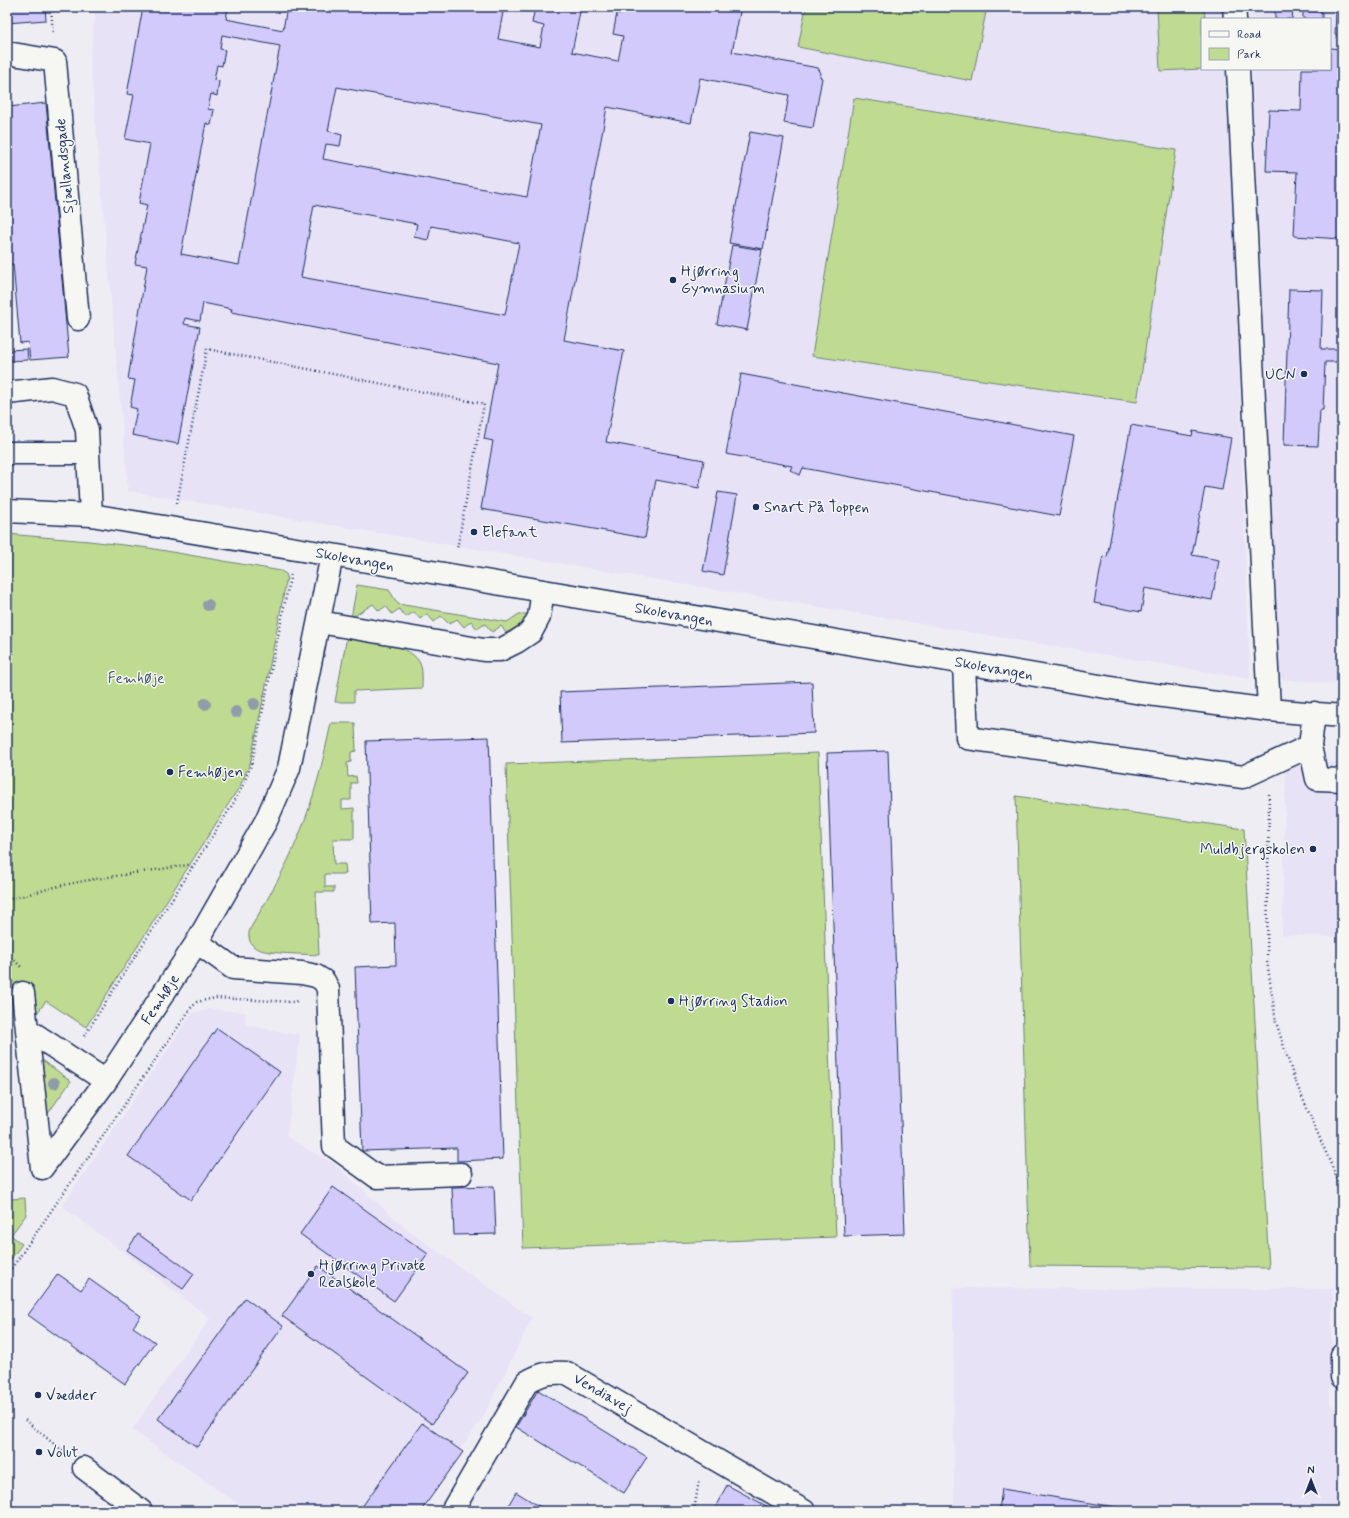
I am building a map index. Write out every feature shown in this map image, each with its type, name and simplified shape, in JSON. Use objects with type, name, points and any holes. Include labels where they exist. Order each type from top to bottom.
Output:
[{"type":"street","points":[[1234,7],[1235,18]]},
{"type":"street","name":"Sjællandsgade","points":[[7,53],[55,61],[78,319]]},
{"type":"street","points":[[1238,70],[1269,710]]},
{"type":"street","points":[[7,393],[52,388],[75,394],[87,430],[91,516]]},
{"type":"street","points":[[7,453],[87,453]]},
{"type":"street","name":"Skolevangen","points":[[7,511],[91,516],[332,555],[1142,693],[1269,710],[1342,716]]},
{"type":"street","name":"Femhøje","points":[[23,993],[42,1168],[106,1081],[197,942],[266,821],[289,768],[332,555]]},
{"type":"street","points":[[318,622],[484,650],[500,650],[531,632],[539,617],[543,591]]},
{"type":"street","points":[[964,663],[967,738],[1243,777],[1310,746]]},
{"type":"street","points":[[1314,713],[1310,746],[1317,779],[1342,780]]},
{"type":"street","points":[[197,942],[233,968],[302,973],[316,976],[324,981],[328,989],[334,1146],[377,1177],[461,1174]]},
{"type":"street","points":[[28,1030],[106,1081]]},
{"type":"street","points":[[1342,1355],[1342,1377]]},
{"type":"street","name":"Vendiavej","points":[[452,1511],[527,1382],[537,1376],[551,1372],[567,1372],[804,1511]]},
{"type":"street","points":[[84,1468],[141,1511]]},
{"type":"path","points":[[172,529],[207,349],[484,404],[452,576]]},
{"type":"path","points":[[71,1058],[88,1029],[233,804],[242,787],[252,763],[296,549]]},
{"type":"path","points":[[1269,765],[1267,961],[1276,1022],[1294,1078],[1342,1190]]},
{"type":"path","points":[[7,900],[63,885],[89,880],[188,865],[192,867]]},
{"type":"path","points":[[7,1275],[191,1008],[197,1002],[215,998],[295,1002],[304,998]]},
{"type":"path","points":[[25,1420],[84,1468]]},
{"type":"shaded area","name":"Hjørring Gymnasium","points":[[96,7],[1226,7],[1227,18],[1201,18],[1201,70],[1228,70],[1250,679],[128,491],[90,60]]},
{"type":"shaded area","name":"UCN","points":[[1250,7],[1342,7],[1342,685],[1279,679],[1252,70],[1331,70],[1331,18],[1250,18]]},
{"type":"shaded area","name":"Muldbjergskolen","points":[[1286,761],[1342,762],[1342,937],[1282,935]]},
{"type":"shaded area","name":"Hjørring Private Realskole","points":[[210,1009],[245,1012],[246,1025],[300,1035],[287,1137],[334,1164],[409,1231],[532,1318],[482,1419],[415,1511],[248,1511],[132,1430],[210,1318],[62,1206],[192,1013]]},
{"type":"shaded area","points":[[953,1288],[1333,1289],[1330,1403],[1342,1416],[1342,1511],[954,1511]]},
{"type":"green space","points":[[806,7],[987,7],[972,81],[798,47]]},
{"type":"green space","points":[[1157,7],[1204,7],[1205,18],[1201,18],[1201,69],[1160,71]]},
{"type":"green space","points":[[854,98],[1176,150],[1137,402],[812,356]]},
{"type":"green space","name":"Femhøje","points":[[7,534],[149,548],[281,571],[286,574],[287,577],[250,764],[240,786],[86,1027],[46,1001],[35,1016],[33,985],[7,987]]},
{"type":"green space","points":[[357,585],[389,590],[398,604],[507,622],[519,614],[527,614],[528,617],[527,621],[506,633],[501,626],[492,632],[485,624],[477,629],[471,621],[464,627],[457,619],[449,624],[441,616],[434,622],[427,614],[420,619],[414,612],[406,617],[399,609],[392,614],[386,606],[379,611],[373,604],[351,618]]},
{"type":"green space","points":[[347,636],[389,644],[400,647],[409,652],[417,658],[421,666],[422,688],[354,691],[354,702],[335,702]]},
{"type":"green space","points":[[331,723],[355,723],[356,751],[351,752],[351,762],[347,763],[348,777],[356,776],[357,783],[351,783],[351,800],[342,800],[342,809],[354,808],[354,839],[333,839],[334,864],[345,864],[346,874],[325,874],[325,887],[334,887],[334,892],[316,892],[319,955],[263,951],[255,948],[251,943],[249,935],[250,929],[283,871],[294,847],[318,780]]},
{"type":"green space","name":"Hjørring Stadion","points":[[818,753],[836,1237],[523,1248],[506,764]]},
{"type":"green space","points":[[1016,796],[1244,829],[1269,1268],[1030,1266]]},
{"type":"green space","points":[[41,1059],[71,1081],[47,1115]]},
{"type":"green space","points":[[7,1164],[11,1199],[25,1198],[26,1215],[11,1235],[22,1244],[7,1265]]},
{"type":"building","points":[[7,7],[45,7],[46,20],[7,23]]},
{"type":"building","points":[[143,7],[228,7],[226,19],[283,30],[287,7],[327,7],[348,11],[349,7],[504,7],[498,39],[540,47],[544,26],[532,23],[535,7],[581,7],[572,52],[618,61],[623,36],[613,34],[617,13],[622,14],[623,7],[741,7],[732,52],[818,68],[821,73],[820,77],[822,78],[813,128],[784,123],[789,95],[700,78],[691,123],[607,107],[564,340],[624,351],[606,442],[704,460],[699,488],[656,480],[645,538],[481,509],[493,441],[484,439],[498,363],[231,312],[232,309],[203,303],[200,321],[185,318],[184,324],[200,327],[178,444],[132,435],[137,409],[130,407],[135,380],[128,379],[147,266],[135,264],[147,205],[139,203],[150,144],[125,139],[134,95],[127,94]],"holes":[[[222,35],[280,46],[239,265],[181,254],[206,123],[211,125],[214,110],[208,109],[211,94],[217,96],[219,81],[214,80],[217,65],[222,66],[225,50],[220,49]],[[337,87],[541,125],[527,197],[323,159],[326,144],[340,146],[342,135],[328,131]],[[314,205],[417,224],[414,237],[428,240],[431,226],[519,243],[505,315],[301,277]]]},
{"type":"building","points":[[1275,8],[1293,10],[1292,18],[1275,18]]},
{"type":"building","points":[[1303,11],[1322,12],[1322,18],[1303,18]]},
{"type":"building","points":[[1336,12],[1342,13],[1342,35],[1335,35]]},
{"type":"building","points":[[1331,48],[1342,49],[1342,239],[1294,236],[1297,172],[1266,171],[1269,110],[1301,111],[1302,70],[1331,70]]},
{"type":"building","points":[[46,103],[69,357],[30,360],[28,342],[20,343],[13,264],[7,265],[8,107]]},
{"type":"building","points":[[750,132],[784,138],[763,249],[729,243]]},
{"type":"building","points":[[732,245],[762,250],[747,330],[717,324]]},
{"type":"building","points":[[1342,249],[1342,365],[1339,364],[1339,362],[1325,362],[1323,410],[1320,410],[1318,446],[1284,445],[1289,289],[1323,290],[1321,349],[1339,349]]},
{"type":"building","points":[[27,349],[28,360],[7,361],[7,350]]},
{"type":"building","points":[[741,374],[1074,436],[1059,516],[803,468],[800,475],[790,470],[792,466],[726,454]]},
{"type":"building","points":[[1131,425],[1192,436],[1193,431],[1231,438],[1222,490],[1205,487],[1192,555],[1219,560],[1212,600],[1145,588],[1141,612],[1094,603],[1103,556],[1107,557]]},
{"type":"building","points":[[718,492],[737,495],[723,575],[703,571]]},
{"type":"building","points":[[812,682],[814,733],[562,743],[560,692]]},
{"type":"building","points":[[489,737],[503,1159],[457,1161],[457,1148],[362,1151],[355,967],[396,965],[395,923],[372,924],[366,741]]},
{"type":"building","points":[[888,751],[905,1234],[844,1236],[827,753]]},
{"type":"building","points":[[217,1028],[280,1072],[191,1200],[128,1156]]},
{"type":"building","points":[[494,1186],[496,1234],[454,1235],[452,1187]]},
{"type":"building","points":[[333,1187],[428,1254],[394,1301],[300,1234]]},
{"type":"building","points":[[138,1234],[194,1274],[183,1289],[127,1250]]},
{"type":"building","points":[[318,1266],[468,1373],[432,1424],[282,1316]]},
{"type":"building","points":[[58,1274],[81,1290],[89,1279],[141,1316],[133,1327],[155,1342],[125,1384],[28,1315]]},
{"type":"building","points":[[245,1298],[283,1326],[197,1447],[158,1419]]},
{"type":"building","points":[[538,1390],[647,1457],[624,1493],[516,1427]]},
{"type":"building","points":[[422,1423],[463,1452],[421,1511],[359,1511]]},
{"type":"building","points":[[727,1485],[776,1511],[713,1511]]},
{"type":"building","points":[[1002,1489],[1141,1511],[999,1511]]},
{"type":"building","points":[[516,1492],[547,1511],[505,1511]]},
{"type":"building","points":[[76,1506],[101,1509],[104,1511],[67,1511]]},
{"type":"place","name":"Hjørring Gymnasium","points":[[673,280]]},
{"type":"place","name":"UCN","points":[[1304,374]]},
{"type":"place","name":"Snart På Toppen","points":[[756,507]]},
{"type":"place","name":"Elefant","points":[[474,532]]},
{"type":"place","name":"Femhøjen","points":[[170,772]]},
{"type":"place","name":"Muldbjergskolen","points":[[1313,849]]},
{"type":"place","name":"Hjørring Stadion","points":[[671,1001]]},
{"type":"place","name":"Hjørring Private Realskole","points":[[311,1274]]},
{"type":"place","name":"Vædder","points":[[38,1395]]},
{"type":"place","name":"Volut","points":[[39,1452]]}]
